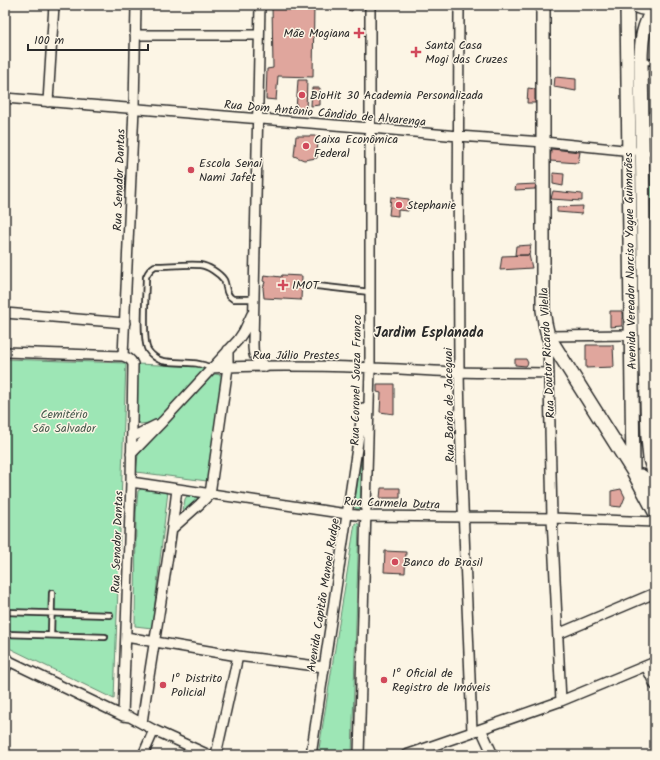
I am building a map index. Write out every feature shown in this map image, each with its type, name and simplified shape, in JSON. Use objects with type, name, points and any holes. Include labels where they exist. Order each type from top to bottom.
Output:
[{"type":"main road","name":"Rua Doutor Ricardo Vilella","points":[[543,5],[544,323],[548,336]]},
{"type":"main road","name":"Avenida Vereador Narciso Yague Guimarães","points":[[627,5],[633,466],[655,512]]},
{"type":"main road","points":[[635,5],[640,8],[649,9],[654,7]]},
{"type":"main road","name":"Avenida Vereador Narciso Yague Guimarães","points":[[654,7],[644,27],[641,62],[649,152],[645,325],[652,437],[650,459],[655,475]]},
{"type":"main road","points":[[548,336],[633,466],[655,492]]},
{"type":"main road","points":[[633,466],[645,466],[650,459]]},
{"type":"street","points":[[48,102],[54,5]]},
{"type":"street","name":"Rua Senador Dantas","points":[[123,716],[134,368],[132,361],[123,356],[134,108],[136,5]]},
{"type":"street","points":[[260,5],[253,353],[255,358],[266,367]]},
{"type":"street","name":"Rua Coronel Souza Franco","points":[[359,755],[370,368],[370,5]]},
{"type":"street","name":"Rua Barão de Jaceguai","points":[[459,5],[459,372],[472,732]]},
{"type":"street","points":[[135,36],[259,35]]},
{"type":"street","name":"Rua Dom Antônio Cândido de Alvarenga","points":[[5,98],[649,152]]},
{"type":"street","points":[[131,454],[238,340],[254,311]]},
{"type":"street","points":[[5,313],[125,323]]},
{"type":"street","points":[[548,336],[632,335]]},
{"type":"street","name":"Rua Doutor Ricardo Vilella","points":[[548,336],[552,518],[561,701]]},
{"type":"street","points":[[173,528],[210,494],[228,367],[228,350]]},
{"type":"street","points":[[5,352],[123,356]]},
{"type":"street","name":"Rua Júlio Prestes","points":[[211,368],[370,368],[459,372],[549,373]]},
{"type":"street","name":"Avenida Capitão Manoel Rudge","points":[[312,755],[370,368]]},
{"type":"street","points":[[132,437],[163,421]]},
{"type":"street","name":"Rua Carmela Dutra","points":[[131,482],[366,516],[552,518],[655,522]]},
{"type":"street","points":[[142,723],[178,489]]},
{"type":"street","points":[[558,634],[655,593]]},
{"type":"street","points":[[126,637],[238,656],[324,667]]},
{"type":"street","points":[[216,755],[238,656]]},
{"type":"street","points":[[5,670],[7,660],[123,716],[130,717],[154,730],[209,755]]},
{"type":"street","points":[[409,754],[561,701],[655,662]]},
{"type":"street","points":[[646,666],[655,685]]},
{"type":"street","points":[[143,755],[154,730]]},
{"type":"street","points":[[481,730],[493,755]]},
{"type":"lane","points":[[641,62],[655,62]]},
{"type":"lane","points":[[211,368],[199,364],[162,361],[153,356],[147,349],[145,337],[146,277],[149,271],[155,266],[202,266],[222,277],[230,298],[254,299]]},
{"type":"lane","points":[[316,286],[370,292]]},
{"type":"lane","points":[[51,635],[52,593]]},
{"type":"lane","points":[[5,612],[110,615]]},
{"type":"lane","points":[[5,634],[105,637]]},
{"type":"green space","points":[[649,176],[655,176],[655,310],[650,312]]},
{"type":"green space","name":"Cemitério São Salvador","points":[[5,359],[126,363],[114,699],[5,646]]},
{"type":"green space","points":[[137,364],[203,367],[206,369],[163,417],[149,423],[140,424],[135,419]]},
{"type":"green space","points":[[214,374],[222,375],[207,481],[136,472],[138,455]]},
{"type":"green space","points":[[362,455],[360,509],[356,509],[354,506]]},
{"type":"green space","points":[[144,487],[168,491],[152,628],[135,626],[136,513],[138,491]]},
{"type":"green space","points":[[187,496],[199,497],[183,511],[185,499]]},
{"type":"green space","points":[[355,523],[359,524],[352,755],[318,755]]},
{"type":"building","points":[[272,5],[314,5],[313,77],[278,76],[276,100],[266,99],[267,69],[273,68]]},
{"type":"building","points":[[323,5],[360,5],[360,9],[353,8],[352,11]]},
{"type":"building","points":[[555,77],[576,79],[576,91],[554,87]]},
{"type":"building","name":"BioHit 30 Academia Personalizada","points":[[298,80],[307,80],[306,111],[296,110]]},
{"type":"building","points":[[312,88],[320,88],[320,105],[311,106]]},
{"type":"building","points":[[528,88],[535,89],[535,103],[527,103]]},
{"type":"building","name":"Caixa Econômica Federal","points":[[296,136],[318,136],[317,158],[304,160],[294,156]]},
{"type":"building","points":[[552,149],[580,152],[578,163],[550,161]]},
{"type":"building","points":[[553,173],[564,174],[563,186],[553,184]]},
{"type":"building","points":[[536,184],[535,189],[515,190],[516,185]]},
{"type":"building","points":[[553,191],[582,194],[582,201],[551,199]]},
{"type":"building","name":"Stephanie","points":[[391,197],[409,199],[408,211],[398,210],[398,216],[389,215]]},
{"type":"building","points":[[583,206],[582,214],[557,212],[557,207]]},
{"type":"building","points":[[531,245],[529,255],[515,255],[516,246]]},
{"type":"building","points":[[529,255],[532,268],[500,270],[502,256]]},
{"type":"building","name":"IMOT","points":[[264,275],[281,277],[282,275],[302,276],[301,300],[264,298]]},
{"type":"building","points":[[610,311],[622,311],[622,326],[610,327]]},
{"type":"building","points":[[586,345],[613,345],[614,367],[586,368]]},
{"type":"building","points":[[515,359],[526,359],[528,363],[526,366],[515,365]]},
{"type":"building","points":[[377,384],[394,384],[394,414],[380,412],[381,393],[377,392]]},
{"type":"building","points":[[381,488],[400,488],[400,498],[380,498]]},
{"type":"building","points":[[621,489],[625,497],[621,507],[611,506],[611,491]]},
{"type":"building","name":"Banco do Brasil","points":[[385,551],[406,552],[405,573],[384,572]]},
{"type":"place","name":"Mãe Mogiana","points":[[359,33]]},
{"type":"place","name":"Santa Casa Mogi das Cruzes","points":[[416,52]]},
{"type":"place","name":"BioHit 30 Academia Personalizada","points":[[302,95]]},
{"type":"place","name":"Caixa Econômica Federal","points":[[306,146]]},
{"type":"place","name":"Escola Senai Nami Jafet","points":[[191,170]]},
{"type":"place","name":"Stephanie","points":[[399,205]]},
{"type":"place","name":"IMOT","points":[[283,285]]},
{"type":"place","name":"Banco do Brasil","points":[[395,562]]},
{"type":"place","name":"1º Oficial de Registro de Imóveis","points":[[384,680]]},
{"type":"place","name":"1º Distrito Policial","points":[[163,685]]},
{"type":"district","name":"Jardim Esplanada","points":[[429,332]]}]
